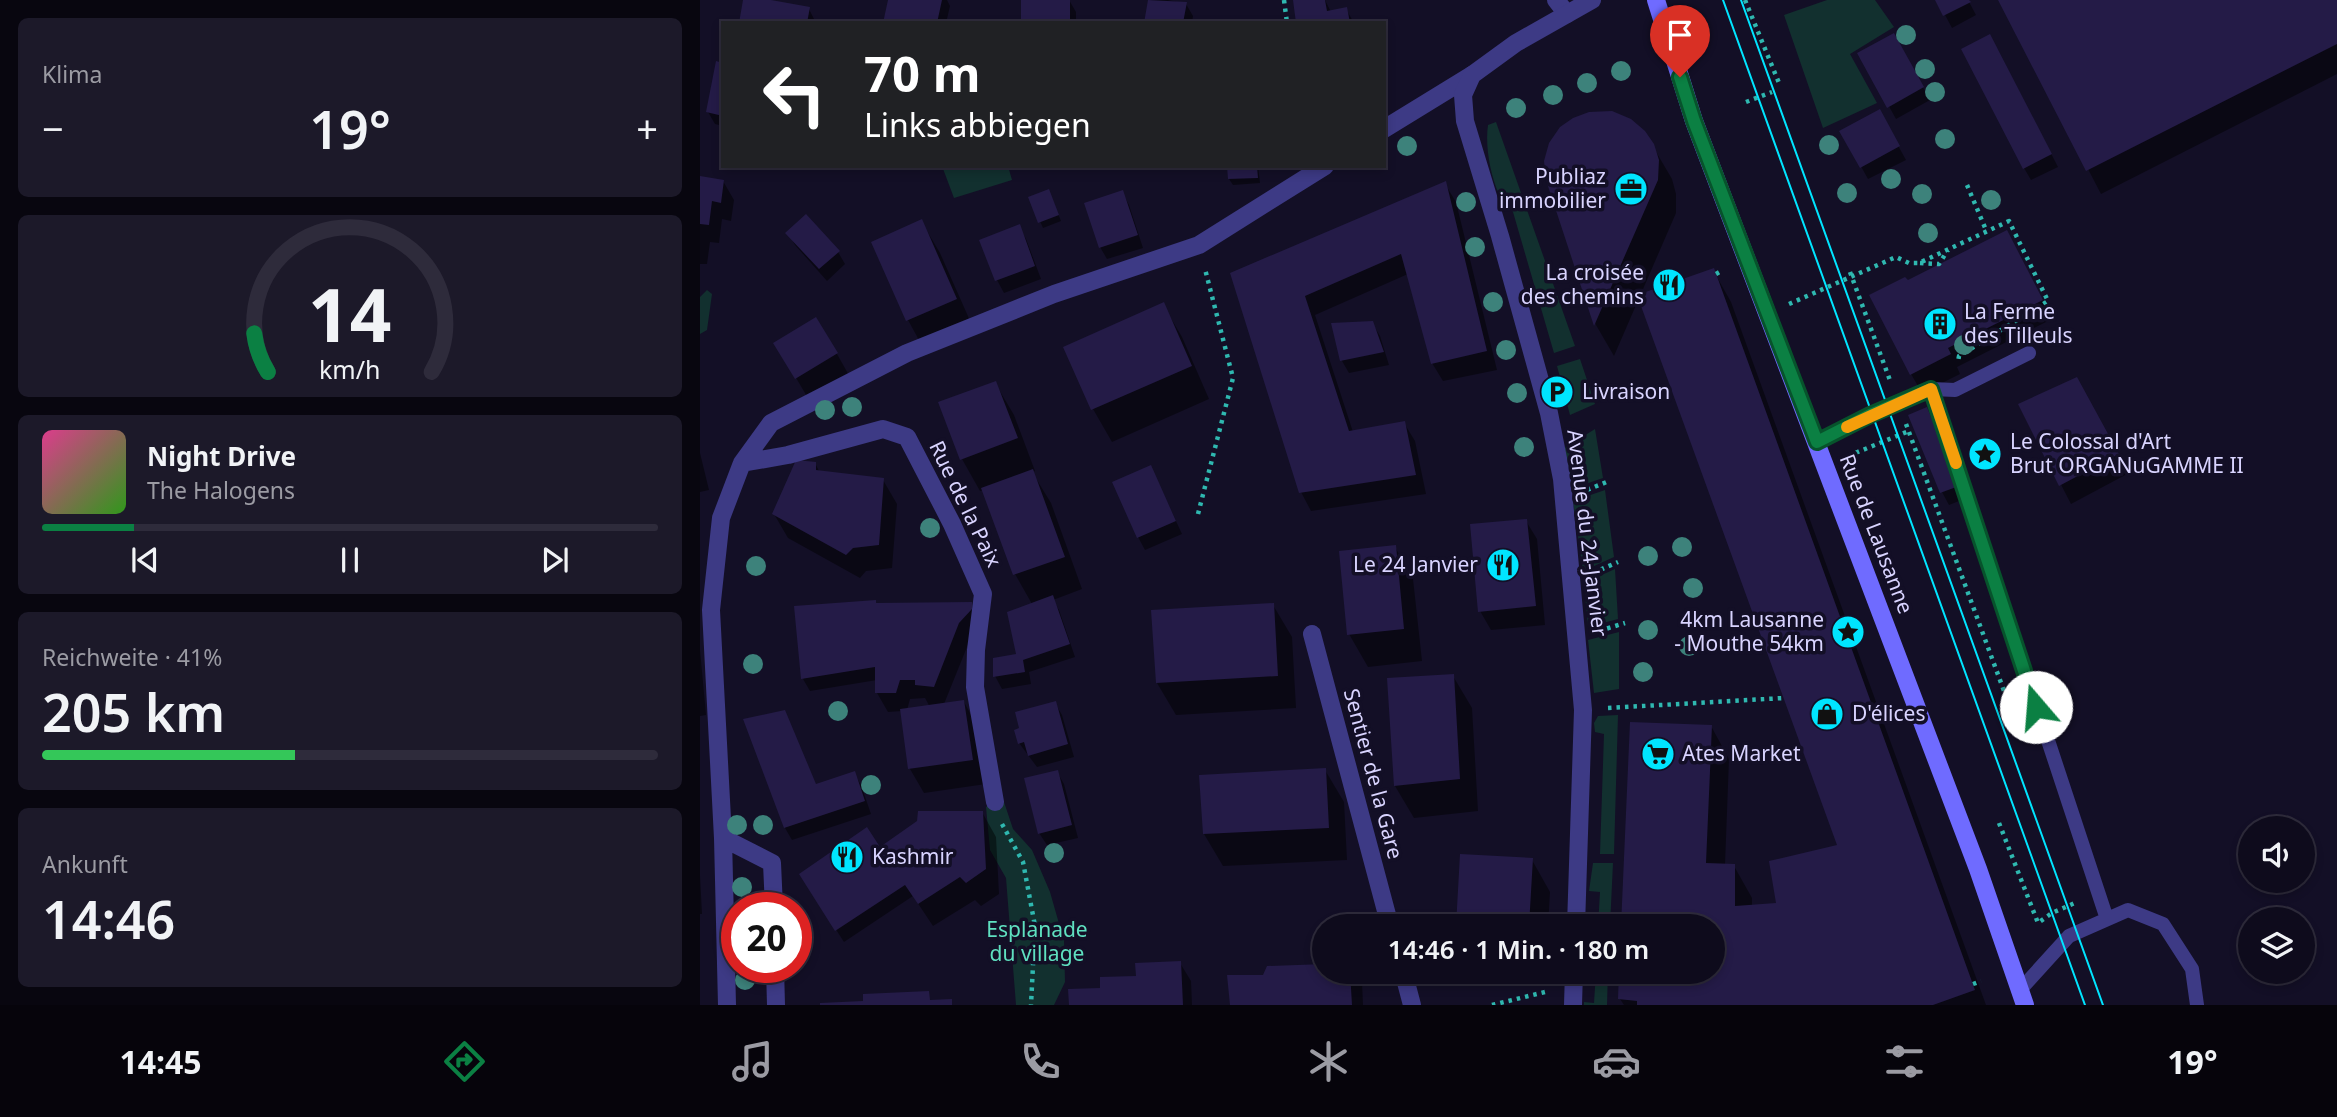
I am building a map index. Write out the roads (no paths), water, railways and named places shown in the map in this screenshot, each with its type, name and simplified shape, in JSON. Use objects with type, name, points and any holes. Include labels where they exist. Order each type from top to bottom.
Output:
[{"type":"main road","name":"Rue de Lausanne","points":[[1656,0],[1694,121],[1978,869],[2023,998]]},
{"type":"street","points":[[1386,128],[1472,75],[1561,7],[1591,0]]},
{"type":"street","name":"Avenue du 24-Janvier","points":[[1472,75],[1463,95],[1465,121],[1545,401],[1562,479],[1583,710],[1576,914]]},
{"type":"street","points":[[727,1005],[723,838],[711,610],[721,518],[742,463],[771,423],[907,353],[1054,294],[1199,245],[1322,168]]},
{"type":"street","name":"Rue de la Paix","points":[[742,463],[788,455],[883,429],[907,437],[952,524],[983,594],[976,650],[975,687],[995,802]]},
{"type":"street","name":"Sentier de la Gare","points":[[1312,634],[1388,914]]},
{"type":"street","points":[[723,838],[772,863],[773,892]]},
{"type":"street","points":[[775,983],[776,1005]]},
{"type":"street","points":[[1406,984],[1412,1005]]},
{"type":"street","points":[[1573,1005],[1574,984]]},
{"type":"lane","points":[[1817,442],[1898,402],[1931,389],[1955,390],[2029,353]]},
{"type":"lane","points":[[1931,389],[2107,919]]},
{"type":"lane","points":[[2023,998],[2069,936],[2128,910],[2163,924],[2192,969],[2197,1005]]},
{"type":"tram line","points":[[1723,0],[2085,1005]]},
{"type":"tram line","points":[[1741,0],[2103,1005]]},
{"type":"place","name":"Publiaz immobilier","points":[[1631,189]]},
{"type":"place","name":"La croisée des chemins","points":[[1669,285]]},
{"type":"place","name":"La Ferme des Tilleuls","points":[[1940,324]]},
{"type":"place","name":"Livraison","points":[[1557,392]]},
{"type":"place","name":"Le Colossal d'Art Brut ORGANuGAMME II","points":[[1985,454]]},
{"type":"place","name":"Le 24 Janvier","points":[[1503,565]]},
{"type":"place","name":"4km Lausanne - Mouthe 54km","points":[[1848,632]]},
{"type":"place","name":"D'élices","points":[[1827,714]]},
{"type":"place","name":"Ates Market","points":[[1658,754]]},
{"type":"place","name":"Kashmir","points":[[847,857]]},
{"type":"park label","name":"Esplanade du village","points":[[1037,942]]}]
